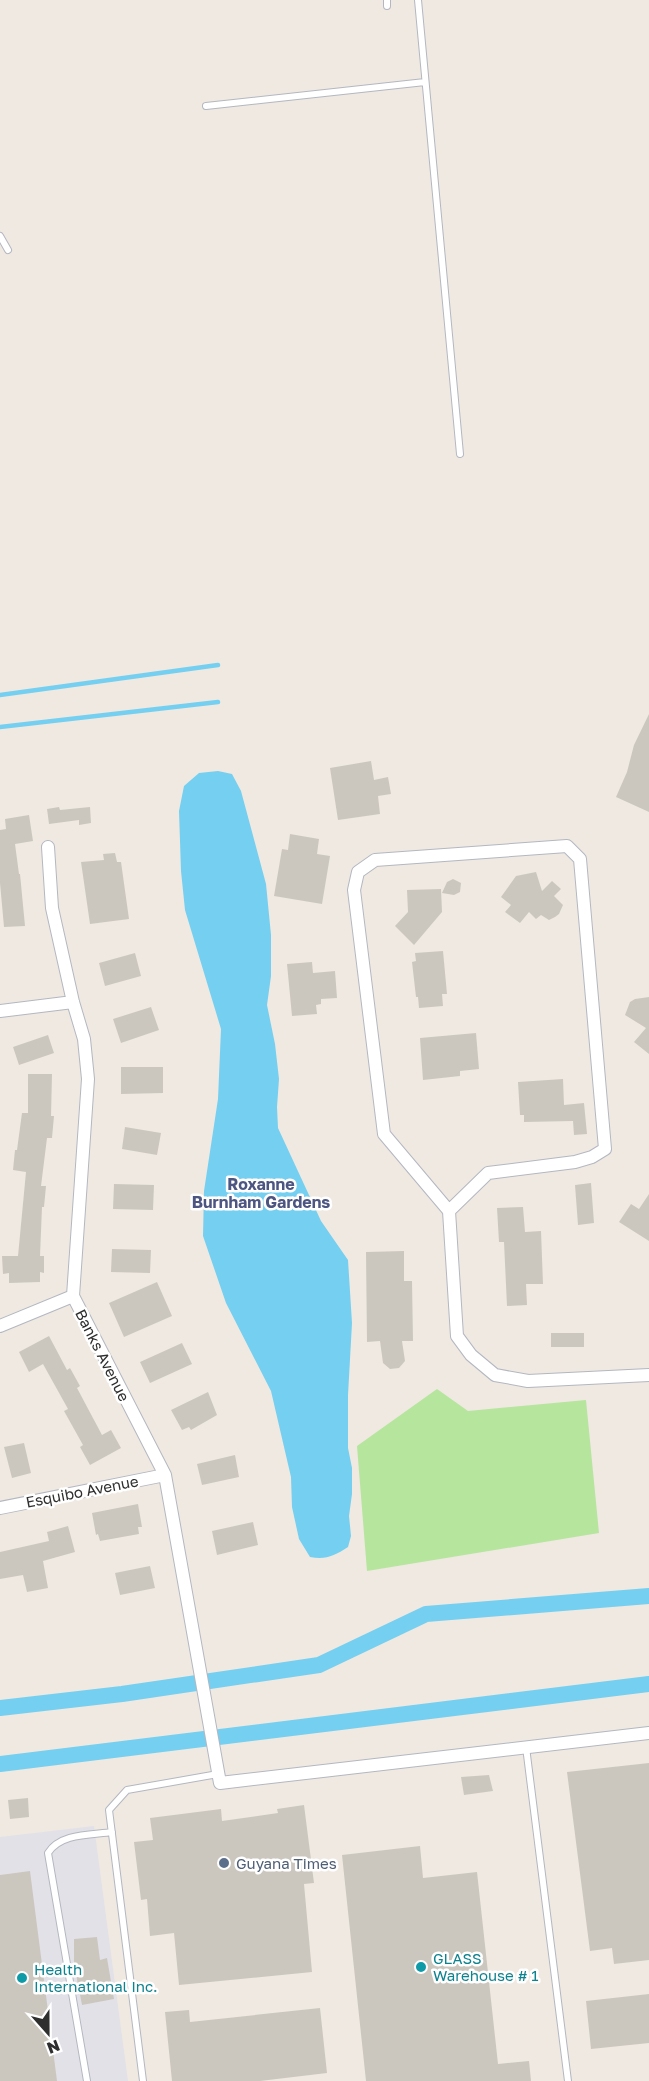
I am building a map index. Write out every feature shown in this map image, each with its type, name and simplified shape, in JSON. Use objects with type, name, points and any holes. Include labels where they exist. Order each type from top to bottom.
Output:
[{"type":"street","points":[[449,1211],[488,1173],[574,1162],[592,1157],[605,1149],[580,859],[567,846],[375,860],[358,872],[354,890],[384,1134],[449,1211],[457,1336],[471,1355],[495,1375],[528,1381],[649,1375]]},
{"type":"street","name":"Banks Avenue","points":[[48,847],[52,908],[73,1002],[84,1039],[88,1079],[73,1296],[165,1475],[219,1778]]},
{"type":"street","points":[[0,1011],[73,1002]]},
{"type":"street","points":[[0,1326],[73,1296]]},
{"type":"street","name":"Esquibo Avenue","points":[[0,1508],[165,1475]]},
{"type":"street","points":[[219,1778],[526,1747],[649,1732]]},
{"type":"lane","points":[[418,0],[460,454]]},
{"type":"lane","points":[[206,105],[425,81]]},
{"type":"lane","points":[[0,236],[8,250]]},
{"type":"lane","points":[[526,1747],[568,2081]]},
{"type":"lane","points":[[144,2081],[109,1810],[128,1790],[219,1778]]},
{"type":"lane","points":[[87,2081],[48,1853],[53,1845],[70,1837],[112,1832]]},
{"type":"shaded area","points":[[94,1826],[128,2081],[0,2081],[0,1837]]},
{"type":"green space","points":[[437,1389],[468,1411],[586,1400],[599,1533],[367,1571],[357,1446]]},
{"type":"water","points":[[218,771],[232,774],[241,791],[266,884],[271,935],[271,976],[267,1005],[279,1079],[278,1128],[321,1221],[348,1260],[352,1323],[348,1395],[348,1448],[352,1468],[349,1516],[351,1536],[348,1547],[325,1558],[310,1557],[299,1539],[292,1507],[291,1477],[271,1391],[226,1303],[203,1236],[204,1191],[218,1099],[221,1029],[185,910],[179,811],[184,786],[199,773]]},
{"type":"building","points":[[649,714],[649,812],[616,797],[627,772],[634,745]]},
{"type":"building","points":[[371,761],[374,780],[388,777],[391,794],[378,796],[380,814],[338,820],[330,768]]},
{"type":"building","points":[[59,807],[60,810],[90,807],[91,823],[79,825],[79,820],[49,824],[47,809]]},
{"type":"building","points":[[29,815],[33,841],[15,844],[25,926],[4,927],[0,883],[0,830],[6,829],[5,819]]},
{"type":"building","points":[[290,834],[319,839],[317,854],[330,856],[322,904],[274,896],[282,849],[288,850]]},
{"type":"building","points":[[115,853],[117,862],[121,862],[129,919],[90,924],[81,862],[104,860],[103,854]]},
{"type":"building","points":[[536,872],[542,891],[552,881],[561,889],[554,896],[563,905],[559,914],[549,920],[541,915],[536,919],[529,912],[520,923],[505,912],[511,905],[501,897],[516,876]]},
{"type":"building","points":[[453,879],[461,883],[460,892],[454,895],[442,893],[447,882]]},
{"type":"building","points":[[441,889],[442,912],[414,945],[395,926],[408,912],[407,890]]},
{"type":"building","points":[[443,951],[447,994],[442,994],[443,1006],[419,1008],[412,962],[416,961],[415,953]]},
{"type":"building","points":[[135,953],[141,976],[105,986],[99,963]]},
{"type":"building","points":[[312,962],[313,973],[335,971],[337,998],[321,999],[321,1004],[316,1005],[317,1014],[292,1016],[287,964]]},
{"type":"building","points":[[649,997],[649,1054],[634,1042],[646,1028],[625,1015],[630,1002]]},
{"type":"building","points":[[151,1007],[159,1030],[121,1043],[113,1019]]},
{"type":"building","points":[[476,1033],[479,1069],[460,1071],[460,1076],[423,1080],[420,1038]]},
{"type":"building","points":[[48,1035],[54,1053],[19,1065],[13,1047]]},
{"type":"building","points":[[121,1067],[163,1067],[163,1093],[121,1094]]},
{"type":"building","points":[[28,1074],[52,1074],[51,1116],[54,1116],[52,1138],[47,1138],[41,1186],[46,1186],[44,1207],[42,1207],[40,1256],[44,1256],[44,1273],[40,1272],[40,1282],[9,1283],[9,1273],[3,1274],[2,1256],[18,1256],[26,1172],[13,1170],[22,1113],[28,1113]]},
{"type":"building","points":[[563,1079],[564,1105],[584,1103],[587,1134],[574,1135],[573,1121],[524,1122],[524,1115],[520,1115],[518,1082]]},
{"type":"building","points":[[125,1127],[161,1133],[157,1155],[122,1149]]},
{"type":"building","points":[[591,1183],[594,1223],[578,1225],[575,1185]]},
{"type":"building","points":[[114,1184],[154,1185],[153,1210],[113,1209]]},
{"type":"building","points":[[649,1194],[649,1241],[619,1222],[631,1204],[639,1209]]},
{"type":"building","points":[[523,1207],[525,1232],[541,1231],[543,1284],[526,1284],[527,1305],[507,1306],[504,1242],[499,1242],[497,1208]]},
{"type":"building","points":[[112,1249],[151,1250],[150,1273],[111,1272]]},
{"type":"building","points":[[404,1251],[404,1281],[412,1281],[413,1341],[402,1341],[405,1361],[399,1368],[390,1369],[383,1363],[380,1341],[367,1342],[366,1252]]},
{"type":"building","points":[[157,1282],[172,1316],[124,1337],[109,1303]]},
{"type":"building","points":[[551,1333],[584,1333],[584,1347],[551,1347]]},
{"type":"building","points":[[49,1336],[67,1370],[70,1368],[80,1386],[77,1388],[102,1435],[111,1430],[121,1448],[90,1465],[80,1447],[83,1445],[64,1411],[68,1409],[43,1364],[29,1372],[19,1352]]},
{"type":"building","points":[[182,1343],[192,1364],[150,1383],[140,1362]]},
{"type":"building","points":[[208,1392],[217,1415],[191,1430],[189,1427],[182,1430],[171,1410]]},
{"type":"building","points":[[24,1443],[31,1473],[12,1478],[4,1447]]},
{"type":"building","points":[[235,1455],[239,1477],[202,1485],[197,1464]]},
{"type":"building","points":[[138,1504],[142,1527],[138,1527],[139,1534],[100,1541],[98,1534],[96,1535],[92,1513]]},
{"type":"building","points":[[253,1522],[258,1545],[217,1555],[212,1531]]},
{"type":"building","points":[[68,1526],[75,1552],[43,1561],[48,1588],[27,1592],[23,1575],[0,1579],[0,1552],[49,1541],[47,1532]]},
{"type":"building","points":[[150,1566],[155,1588],[120,1595],[115,1573]]},
{"type":"building","points":[[649,1763],[649,1960],[614,1964],[612,1948],[590,1951],[567,1772]]},
{"type":"building","points":[[489,1775],[493,1791],[464,1795],[461,1777]]},
{"type":"building","points":[[28,1798],[29,1817],[10,1819],[8,1800]]},
{"type":"building","points":[[304,1805],[314,1883],[304,1884],[312,1972],[179,1985],[174,1933],[150,1936],[147,1899],[141,1900],[134,1842],[153,1840],[150,1818],[221,1809],[222,1821],[278,1813],[277,1809]]},
{"type":"building","name":"GLASS Warehouse # 1","points":[[420,1846],[423,1878],[477,1872],[498,2064],[529,2061],[531,2081],[366,2081],[342,1855]]},
{"type":"building","name":"Health International Inc.","points":[[30,1871],[57,2081],[0,2081],[0,1875]]},
{"type":"building","points":[[97,1937],[100,1960],[107,1958],[114,1999],[82,2005],[74,1964],[74,1939]]},
{"type":"building","points":[[649,1994],[649,2043],[591,2049],[586,2001]]},
{"type":"building","points":[[320,2008],[327,2073],[260,2081],[172,2081],[165,2012],[189,2010],[190,2022]]},
{"type":"waterway","points":[[0,695],[218,665]]},
{"type":"waterway","points":[[0,727],[218,702]]},
{"type":"waterway","points":[[0,1708],[122,1694],[319,1665],[426,1614],[649,1596]]},
{"type":"waterway","points":[[0,1764],[649,1684]]},
{"type":"place","name":"Guyana Times","points":[[224,1863]]},
{"type":"place","name":"GLASS Warehouse # 1","points":[[421,1967]]},
{"type":"place","name":"Health International Inc.","points":[[22,1978]]},
{"type":"district","name":"Roxanne Burnham Gardens","points":[[261,1193]]}]
